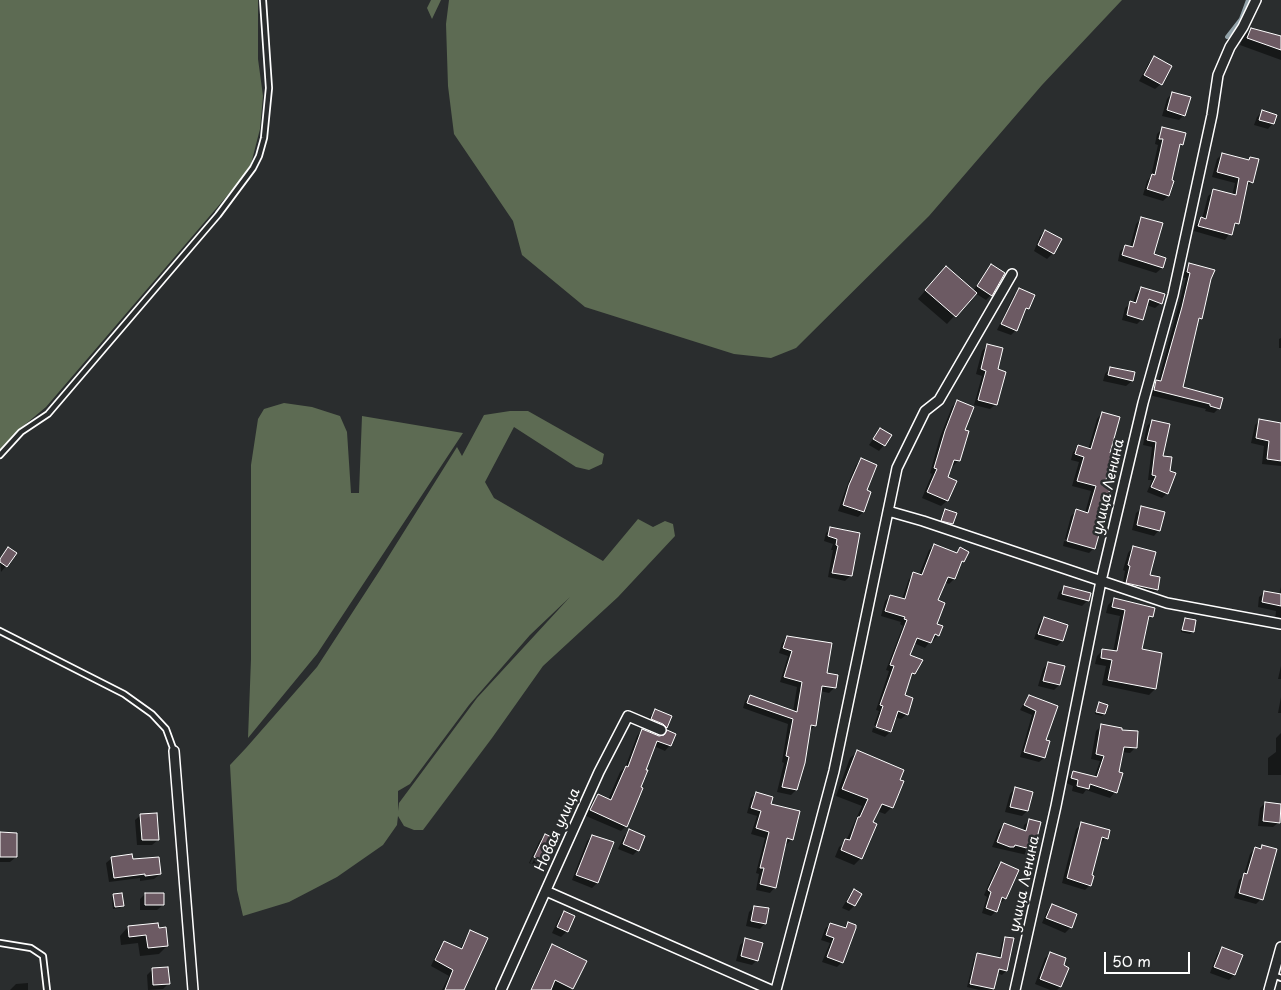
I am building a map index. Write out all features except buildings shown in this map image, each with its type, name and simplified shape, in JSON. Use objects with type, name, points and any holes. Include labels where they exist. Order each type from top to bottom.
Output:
[{"type":"street","name":"улица Ленина","points":[[1015,990],[1056,806],[1101,581],[1143,403],[1173,295],[1212,115],[1218,75],[1230,47],[1243,27],[1256,0]]},
{"type":"street","points":[[776,990],[834,771],[897,468],[924,411],[939,400],[1012,274]]},
{"type":"street","points":[[888,511],[1167,603],[1281,624]]},
{"type":"street","name":"Новая улица","points":[[501,990],[599,772],[628,716],[661,730]]},
{"type":"street","points":[[174,751],[193,990]]},
{"type":"street","points":[[546,891],[771,990]]},
{"type":"street","points":[[1269,990],[1277,976],[1281,947]]},
{"type":"lane","points":[[0,455],[22,432],[48,414],[218,215],[253,168],[259,156],[264,138],[269,88],[263,0]]},
{"type":"lane","points":[[0,631],[124,694],[152,714],[166,729],[174,751]]},
{"type":"lane","points":[[0,943],[31,948],[43,956],[46,990]]},
{"type":"green space","points":[[0,0],[258,0],[258,59],[263,96],[260,129],[251,164],[238,183],[46,407],[22,427],[0,451]]},
{"type":"green space","points":[[431,0],[441,0],[432,19],[427,8]]},
{"type":"green space","points":[[449,0],[1122,0],[1042,85],[929,216],[796,348],[771,358],[734,354],[585,307],[522,255],[513,221],[454,134],[448,86],[446,24]]},
{"type":"green space","points":[[284,403],[312,407],[340,416],[347,432],[351,493],[359,493],[362,416],[463,433],[317,654],[248,738],[251,659],[251,465],[258,419],[264,409]]},
{"type":"green space","points":[[510,411],[528,411],[604,454],[602,464],[589,470],[576,467],[514,427],[485,482],[494,498],[603,561],[638,519],[653,527],[665,521],[673,524],[675,536],[618,597],[543,666],[423,830],[414,830],[404,826],[398,816],[397,825],[383,845],[337,877],[289,902],[243,916],[237,890],[230,765],[317,667],[457,447],[462,456],[484,415]],"holes":[[[570,597],[477,698],[399,803],[398,811],[398,791],[410,784],[469,705],[530,635]]]},
{"type":"waterway","points":[[1227,37],[1241,19],[1248,0]]}]
